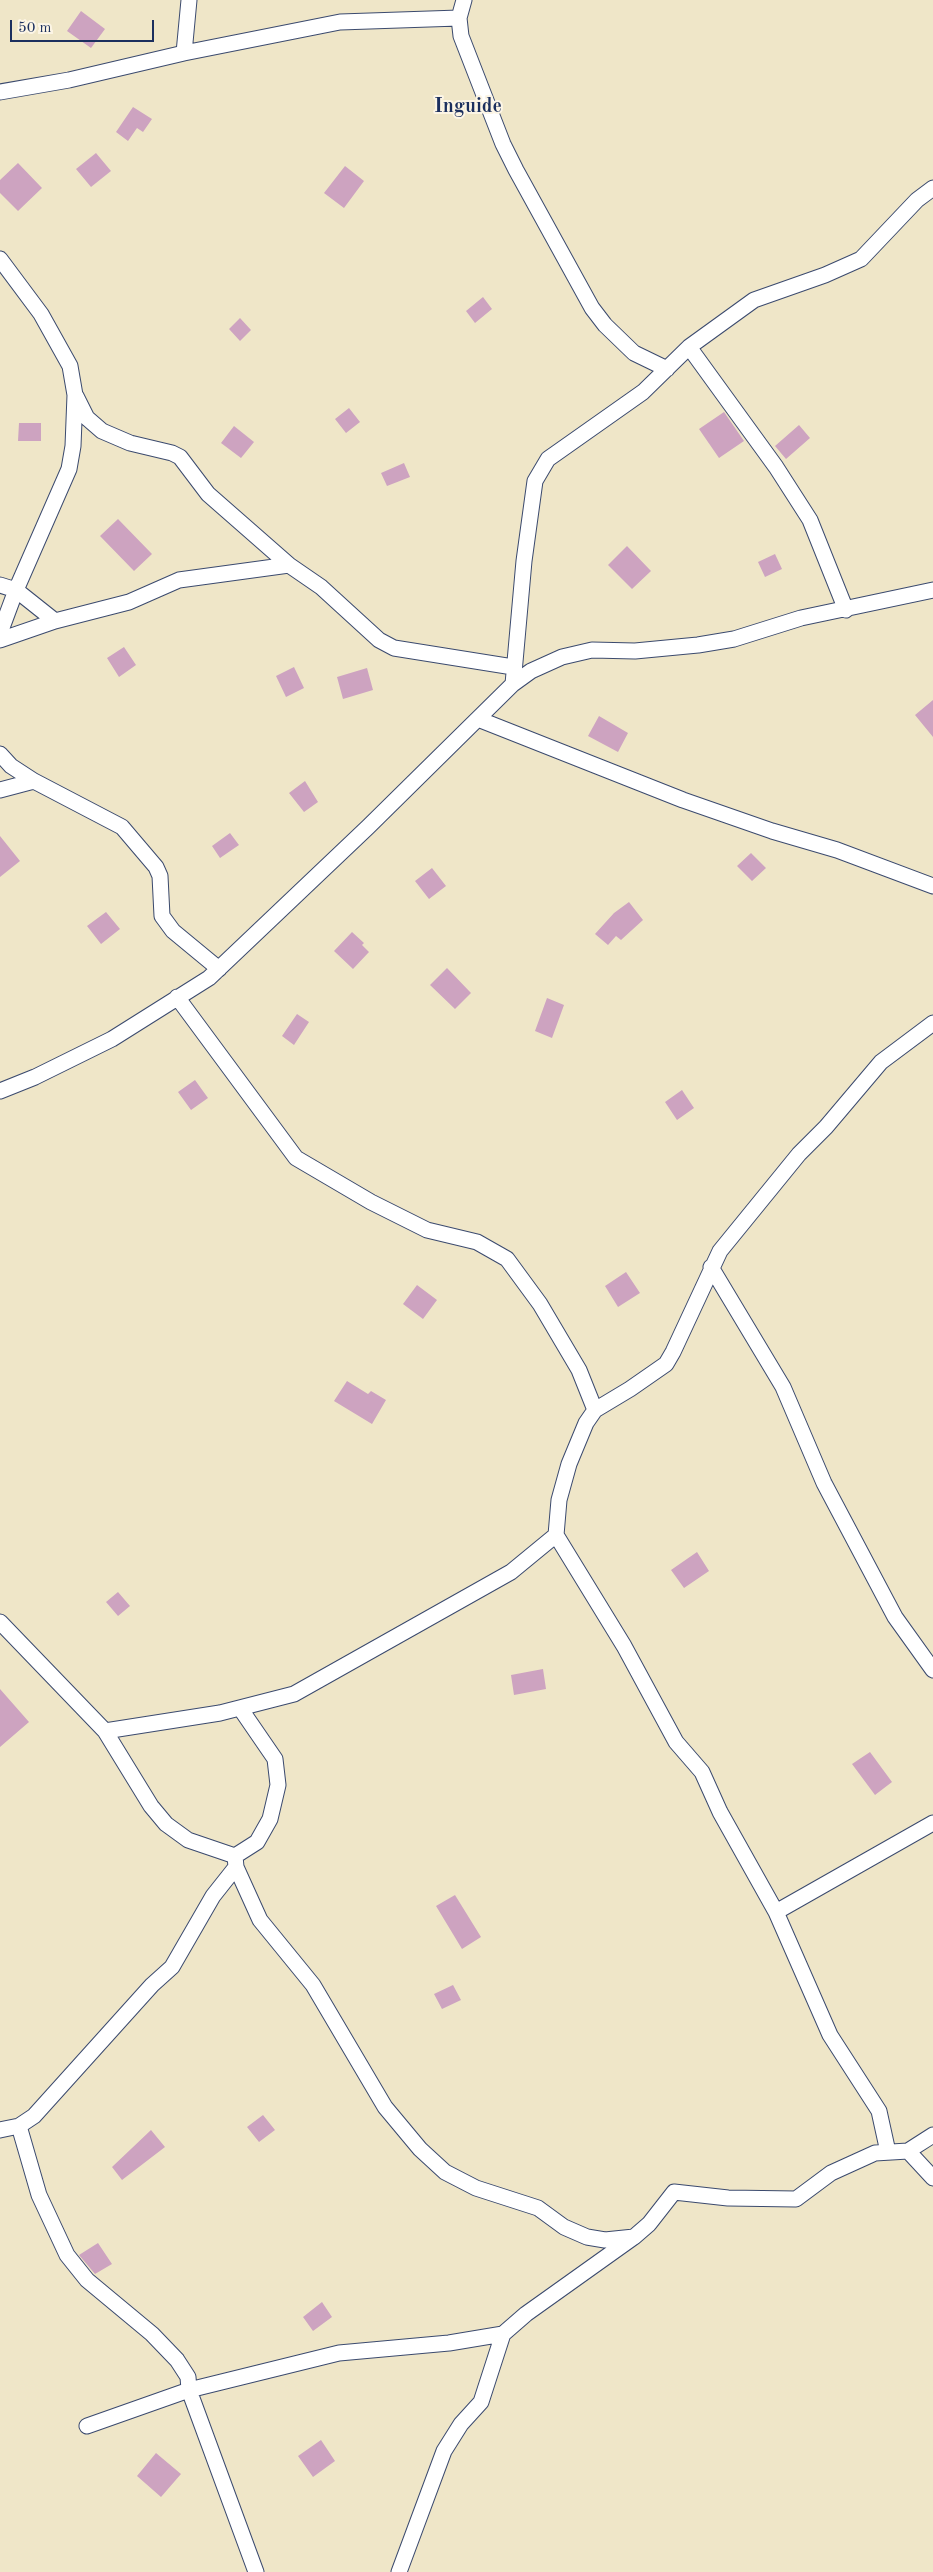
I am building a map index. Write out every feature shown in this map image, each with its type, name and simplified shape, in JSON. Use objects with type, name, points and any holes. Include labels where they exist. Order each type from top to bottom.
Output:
[{"type":"street","points":[[184,53],[189,0]]},
{"type":"street","points":[[464,0],[459,18],[467,53],[503,144],[592,308],[620,341],[634,353],[667,369]]},
{"type":"street","points":[[0,92],[69,80],[184,53],[340,22],[459,18]]},
{"type":"street","points":[[513,684],[513,667],[524,561],[535,481],[548,459],[643,392],[689,347],[754,300],[825,275],[861,259],[917,200],[933,188]]},
{"type":"street","points":[[0,259],[41,314],[70,366],[75,394],[73,446],[69,469],[16,590],[0,633]]},
{"type":"street","points":[[689,347],[776,467],[810,520],[846,610]]},
{"type":"street","points":[[75,394],[87,418],[102,431],[130,443],[172,453],[180,457],[208,494],[289,565],[321,587],[378,640],[394,648],[513,667]]},
{"type":"street","points":[[0,640],[55,621],[129,602],[178,580],[289,565]]},
{"type":"street","points":[[0,585],[16,590],[55,621]]},
{"type":"street","points":[[0,1091],[35,1077],[112,1039],[219,969],[513,684],[532,671],[562,657],[592,650],[635,651],[698,645],[734,639],[801,618],[846,610],[933,590]]},
{"type":"street","points":[[478,719],[683,800],[772,831],[837,850],[933,886]]},
{"type":"street","points":[[0,754],[11,766],[34,781],[122,827],[156,867],[160,876],[162,916],[172,931],[219,969]]},
{"type":"street","points":[[0,790],[34,781]]},
{"type":"street","points":[[177,998],[296,1158],[371,1202],[427,1230],[478,1242],[507,1259],[540,1304],[579,1370],[595,1410]]},
{"type":"street","points":[[888,2152],[878,2111],[830,2035],[776,1912],[720,1812],[702,1772],[676,1742],[624,1646],[556,1535],[559,1500],[569,1464],[586,1423],[595,1410],[630,1390],[666,1364],[674,1352],[720,1251],[799,1154],[826,1127],[881,1062],[933,1023]]},
{"type":"street","points":[[712,1267],[783,1387],[824,1482],[895,1617],[933,1670]]},
{"type":"street","points":[[105,1731],[240,1708],[294,1694],[511,1572],[556,1535]]},
{"type":"street","points":[[0,1622],[105,1731],[151,1806],[166,1824],[188,1840],[235,1862],[260,1920],[313,1984],[385,2107],[420,2149],[445,2172],[476,2188],[538,2208],[564,2227],[587,2238],[605,2240],[634,2237]]},
{"type":"street","points":[[0,2130],[19,2126],[47,2103],[152,1985],[172,1967],[184,1950],[213,1896],[235,1862],[257,1842],[270,1819],[278,1786],[276,1758],[240,1708]]},
{"type":"street","points":[[776,1912],[933,1823]]},
{"type":"street","points":[[19,2126],[39,2196],[67,2255],[87,2280],[152,2334],[177,2360],[188,2377],[189,2390],[256,2572]]},
{"type":"street","points":[[87,2426],[189,2390],[339,2354],[449,2343],[503,2334],[526,2314],[634,2237],[649,2224],[674,2192],[728,2198],[796,2199],[831,2173],[875,2153],[908,2151],[933,2135]]},
{"type":"street","points":[[908,2151],[933,2178]]},
{"type":"street","points":[[398,2572],[444,2451],[461,2424],[482,2402],[503,2334]]},
{"type":"building","points":[[81,11],[105,29],[91,48],[67,31]]},
{"type":"building","points":[[133,107],[152,119],[143,132],[137,128],[128,141],[116,132]]},
{"type":"building","points":[[96,153],[111,171],[91,187],[76,169]]},
{"type":"building","points":[[18,163],[42,188],[18,211],[0,193],[0,180]]},
{"type":"building","points":[[345,166],[364,181],[344,208],[324,193]]},
{"type":"building","points":[[483,297],[492,309],[475,323],[466,311]]},
{"type":"building","points":[[240,318],[251,330],[240,341],[229,329]]},
{"type":"building","points":[[349,408],[360,422],[346,433],[335,419]]},
{"type":"building","points":[[724,412],[744,441],[719,458],[699,429]]},
{"type":"building","points":[[19,423],[41,423],[41,441],[18,441]]},
{"type":"building","points":[[799,425],[810,438],[786,459],[775,446]]},
{"type":"building","points":[[234,426],[254,442],[241,458],[221,443]]},
{"type":"building","points":[[404,463],[410,477],[387,486],[381,473]]},
{"type":"building","points":[[118,519],[152,554],[134,571],[100,536]]},
{"type":"building","points":[[627,546],[651,571],[632,589],[608,565]]},
{"type":"building","points":[[775,554],[782,569],[765,577],[758,562]]},
{"type":"building","points":[[124,647],[136,665],[119,677],[107,658]]},
{"type":"building","points":[[294,667],[304,688],[286,697],[276,676]]},
{"type":"building","points":[[367,668],[373,690],[343,699],[337,677]]},
{"type":"building","points":[[933,700],[933,737],[915,715]]},
{"type":"building","points":[[599,716],[628,733],[618,752],[588,736]]},
{"type":"building","points":[[305,781],[318,802],[304,812],[289,793]]},
{"type":"building","points":[[230,833],[239,845],[220,858],[212,846]]},
{"type":"building","points":[[0,836],[20,861],[0,877]]},
{"type":"building","points":[[751,853],[766,868],[752,881],[737,866]]},
{"type":"building","points":[[432,868],[446,886],[429,899],[415,881]]},
{"type":"building","points":[[629,902],[643,920],[621,940],[616,936],[608,945],[595,934],[614,913]]},
{"type":"building","points":[[106,912],[120,929],[101,944],[87,926]]},
{"type":"building","points":[[352,932],[364,943],[362,945],[369,952],[353,969],[334,951]]},
{"type":"building","points":[[447,968],[471,993],[455,1009],[430,985]]},
{"type":"building","points":[[547,998],[564,1005],[552,1038],[535,1031]]},
{"type":"building","points":[[297,1014],[309,1022],[294,1045],[282,1036]]},
{"type":"building","points":[[195,1080],[208,1098],[191,1110],[178,1092]]},
{"type":"building","points":[[682,1090],[694,1108],[677,1120],[665,1102]]},
{"type":"building","points":[[626,1272],[640,1293],[618,1307],[605,1286]]},
{"type":"building","points":[[417,1285],[437,1300],[423,1319],[403,1304]]},
{"type":"building","points":[[347,1381],[368,1394],[371,1391],[386,1400],[372,1424],[334,1401]]},
{"type":"building","points":[[697,1552],[709,1571],[684,1588],[671,1570]]},
{"type":"building","points":[[118,1592],[130,1606],[118,1616],[106,1602]]},
{"type":"building","points":[[543,1669],[546,1689],[514,1695],[511,1675]]},
{"type":"building","points":[[0,1689],[29,1722],[0,1747]]},
{"type":"building","points":[[870,1752],[892,1782],[875,1795],[852,1764]]},
{"type":"building","points":[[455,1895],[481,1937],[462,1949],[436,1906]]},
{"type":"building","points":[[453,1985],[461,2000],[442,2009],[434,1994]]},
{"type":"building","points":[[263,2115],[275,2130],[259,2142],[247,2127]]},
{"type":"building","points":[[151,2130],[165,2147],[122,2180],[112,2167]]},
{"type":"building","points":[[98,2243],[112,2264],[95,2274],[79,2255]]},
{"type":"building","points":[[322,2302],[332,2317],[313,2331],[303,2317]]},
{"type":"building","points":[[321,2440],[335,2461],[313,2477],[298,2456]]},
{"type":"building","points":[[156,2453],[181,2474],[161,2497],[137,2476]]},
{"type":"district","name":"Inguide","points":[[468,107]]}]
